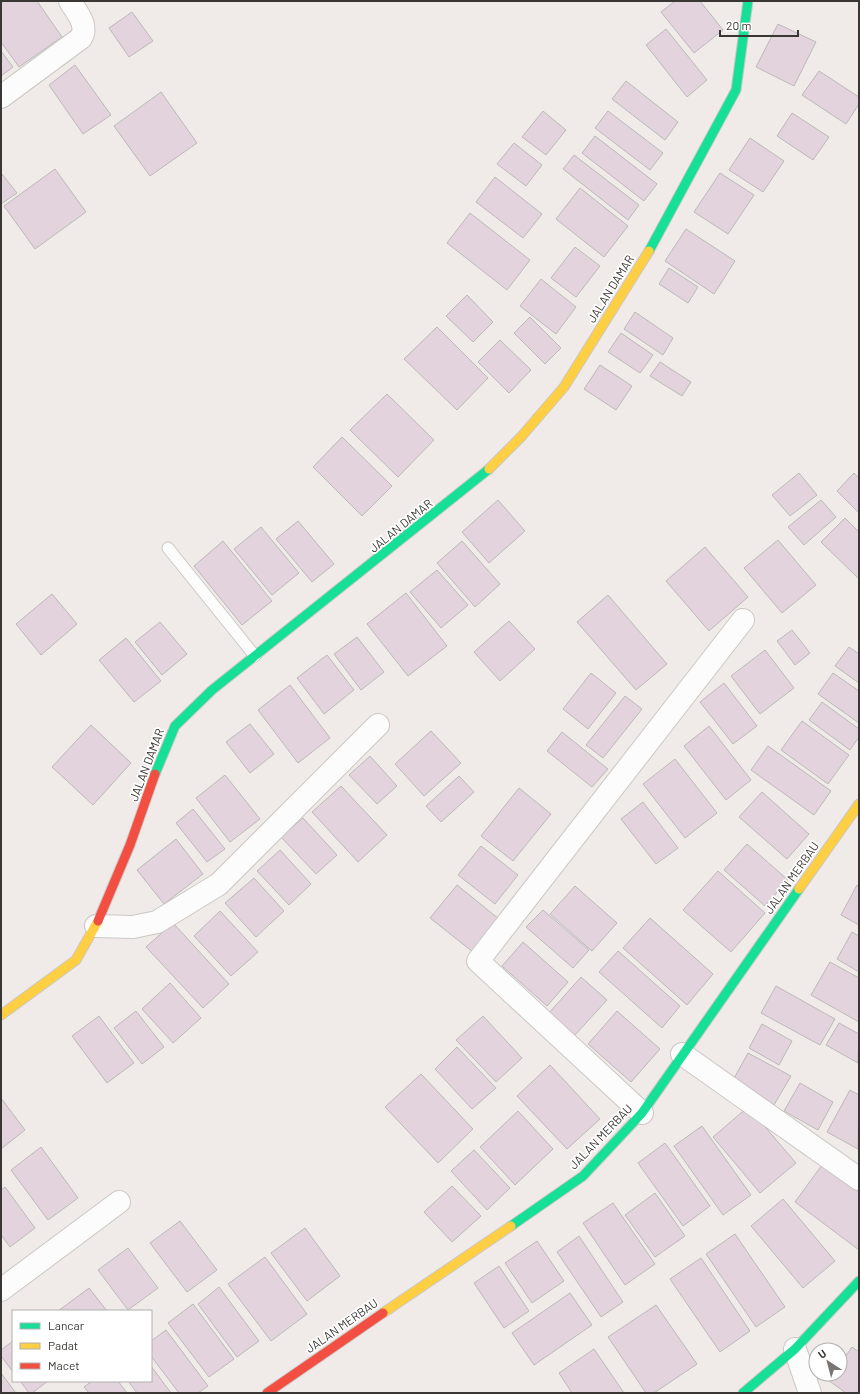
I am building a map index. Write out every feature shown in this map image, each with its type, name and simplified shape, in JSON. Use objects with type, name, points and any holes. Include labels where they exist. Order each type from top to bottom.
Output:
[{"type":"street","points":[[1,97],[81,38],[84,31],[84,25],[70,1]]},
{"type":"street","name":"JALAN DAMAR","points":[[1,1015],[76,960],[96,926],[130,845],[157,769],[175,726],[212,690],[481,477],[521,437],[564,387],[657,239],[736,90],[748,1]]},
{"type":"street","points":[[642,1113],[478,961],[743,620]]},
{"type":"street","points":[[96,926],[133,927],[157,922],[219,884],[378,725]]},
{"type":"street","name":"JALAN MERBAU","points":[[267,1393],[583,1176],[642,1113],[859,804]]},
{"type":"street","points":[[682,1054],[859,1179]]},
{"type":"street","points":[[1,1290],[119,1202]]},
{"type":"street","points":[[743,1393],[796,1349],[859,1281]]},
{"type":"street","points":[[796,1349],[810,1393]]},
{"type":"lane","points":[[168,548],[255,656]]},
{"type":"building","points":[[1,1],[37,1],[62,37],[19,67],[1,42]]},
{"type":"building","points":[[675,1],[700,1],[723,30],[694,53],[661,12]]},
{"type":"building","points":[[132,12],[153,41],[129,57],[109,28]]},
{"type":"building","points":[[778,24],[816,42],[794,86],[756,67]]},
{"type":"building","points":[[666,29],[707,80],[687,97],[646,45]]},
{"type":"building","points":[[1,51],[13,67],[1,76]]},
{"type":"building","points":[[75,65],[111,115],[83,134],[49,85]]},
{"type":"building","points":[[819,71],[859,97],[859,104],[846,124],[802,95]]},
{"type":"building","points":[[626,81],[678,122],[665,140],[612,99]]},
{"type":"building","points":[[161,92],[197,143],[150,176],[114,126]]},
{"type":"building","points":[[543,111],[566,130],[546,155],[522,137]]},
{"type":"building","points":[[608,111],[663,153],[650,170],[595,128]]},
{"type":"building","points":[[792,113],[829,137],[813,160],[777,136]]},
{"type":"building","points":[[595,136],[657,184],[644,201],[582,153]]},
{"type":"building","points":[[750,138],[784,161],[763,192],[729,170]]},
{"type":"building","points":[[514,143],[542,165],[526,186],[497,164]]},
{"type":"building","points":[[574,155],[639,205],[628,220],[563,169]]},
{"type":"building","points":[[55,169],[86,212],[35,249],[4,206]]},
{"type":"building","points":[[720,173],[754,195],[728,234],[694,212]]},
{"type":"building","points":[[1,174],[17,193],[1,204]]},
{"type":"building","points":[[495,177],[542,214],[523,238],[476,202]]},
{"type":"building","points":[[580,188],[628,226],[604,257],[556,219]]},
{"type":"building","points":[[470,213],[530,260],[507,290],[447,243]]},
{"type":"building","points":[[686,229],[735,261],[714,294],[665,261]]},
{"type":"building","points":[[575,247],[600,266],[576,297],[551,278]]},
{"type":"building","points":[[669,268],[698,287],[688,303],[659,284]]},
{"type":"building","points":[[541,279],[576,307],[556,334],[520,306]]},
{"type":"building","points":[[467,295],[493,322],[473,342],[446,316]]},
{"type":"building","points":[[635,312],[673,338],[663,355],[624,329]]},
{"type":"building","points":[[530,317],[561,348],[545,364],[514,333]]},
{"type":"building","points":[[437,327],[488,378],[457,410],[404,359]]},
{"type":"building","points":[[621,333],[653,355],[640,373],[608,352]]},
{"type":"building","points":[[500,340],[531,370],[509,393],[478,362]]},
{"type":"building","points":[[660,362],[691,382],[682,396],[650,376]]},
{"type":"building","points":[[600,365],[632,386],[616,410],[584,389]]},
{"type":"building","points":[[387,394],[434,440],[398,477],[350,430]]},
{"type":"building","points":[[342,437],[392,486],[362,516],[313,467]]},
{"type":"building","points":[[799,473],[817,495],[790,516],[772,495]]},
{"type":"building","points":[[854,473],[859,478],[859,513],[837,491]]},
{"type":"building","points":[[498,500],[525,531],[489,563],[462,532]]},
{"type":"building","points":[[821,500],[836,517],[804,545],[788,527]]},
{"type":"building","points":[[845,518],[859,532],[859,579],[821,542]]},
{"type":"building","points":[[298,521],[334,564],[312,582],[276,539]]},
{"type":"building","points":[[261,527],[299,573],[272,595],[234,549]]},
{"type":"building","points":[[778,540],[816,585],[782,613],[744,568]]},
{"type":"building","points":[[223,541],[272,601],[242,625],[194,566]]},
{"type":"building","points":[[462,541],[500,584],[475,607],[437,563]]},
{"type":"building","points":[[705,547],[748,597],[709,631],[666,581]]},
{"type":"building","points":[[437,570],[468,605],[441,628],[410,592]]},
{"type":"building","points":[[406,593],[447,646],[408,676],[367,624]]},
{"type":"building","points":[[52,594],[77,624],[41,655],[16,624]]},
{"type":"building","points":[[608,595],[667,664],[636,690],[577,622]]},
{"type":"building","points":[[509,621],[535,649],[500,681],[474,652]]},
{"type":"building","points":[[160,622],[187,654],[162,675],[135,642]]},
{"type":"building","points":[[792,630],[810,653],[795,665],[777,641]]},
{"type":"building","points":[[357,637],[384,672],[361,690],[334,654]]},
{"type":"building","points":[[126,638],[161,681],[134,702],[99,660]]},
{"type":"building","points":[[849,647],[859,654],[859,683],[835,666]]},
{"type":"building","points":[[765,650],[794,688],[760,714],[731,676]]},
{"type":"building","points":[[327,655],[354,690],[324,714],[297,678]]},
{"type":"building","points":[[591,673],[616,693],[588,729],[563,709]]},
{"type":"building","points":[[833,673],[859,691],[859,723],[818,694]]},
{"type":"building","points":[[724,683],[757,726],[733,744],[700,702]]},
{"type":"building","points":[[290,685],[330,738],[298,763],[258,710]]},
{"type":"building","points":[[625,696],[642,709],[603,758],[586,745]]},
{"type":"building","points":[[822,702],[859,729],[859,737],[850,750],[809,720]]},
{"type":"building","points":[[802,721],[849,755],[828,784],[781,750]]},
{"type":"building","points":[[250,724],[274,754],[250,773],[226,742]]},
{"type":"building","points":[[91,725],[131,763],[93,805],[52,767]]},
{"type":"building","points":[[709,726],[751,780],[726,800],[684,746]]},
{"type":"building","points":[[431,731],[461,763],[424,796],[395,764]]},
{"type":"building","points":[[562,732],[608,769],[592,787],[547,751]]},
{"type":"building","points":[[768,746],[831,791],[814,815],[751,770]]},
{"type":"building","points":[[370,756],[397,786],[377,804],[349,775]]},
{"type":"building","points":[[675,759],[717,813],[685,838],[643,784]]},
{"type":"building","points":[[225,775],[260,819],[230,842],[196,798]]},
{"type":"building","points":[[459,776],[474,792],[441,822],[426,806]]},
{"type":"building","points":[[341,786],[387,835],[358,862],[312,812]]},
{"type":"building","points":[[519,788],[551,814],[513,861],[481,836]]},
{"type":"building","points":[[762,792],[809,834],[787,859],[739,817]]},
{"type":"building","points":[[643,802],[678,848],[656,864],[621,819]]},
{"type":"building","points":[[193,809],[225,849],[207,862],[176,823]]},
{"type":"building","points":[[303,818],[337,855],[316,874],[281,837]]},
{"type":"building","points":[[176,839],[203,874],[164,904],[137,870]]},
{"type":"building","points":[[747,844],[788,880],[765,906],[724,870]]},
{"type":"building","points":[[481,846],[518,875],[495,904],[458,875]]},
{"type":"building","points":[[280,850],[311,884],[289,905],[257,871]]},
{"type":"building","points":[[718,871],[765,913],[731,952],[683,910]]},
{"type":"building","points":[[254,878],[284,911],[256,937],[225,903]]},
{"type":"building","points":[[457,885],[499,919],[473,952],[430,918]]},
{"type":"building","points":[[857,885],[859,886],[859,925],[841,915]]},
{"type":"building","points":[[575,886],[617,923],[592,951],[550,914]]},
{"type":"building","points":[[543,910],[589,950],[573,968],[526,927]]},
{"type":"building","points":[[220,911],[258,952],[231,976],[194,936]]},
{"type":"building","points":[[650,918],[713,974],[687,1005],[623,948]]},
{"type":"building","points":[[173,923],[229,984],[203,1008],[146,947]]},
{"type":"building","points":[[852,932],[859,936],[859,972],[837,959]]},
{"type":"building","points":[[523,942],[568,982],[547,1006],[502,966]]},
{"type":"building","points":[[618,951],[680,1006],[662,1028],[599,972]]},
{"type":"building","points":[[830,962],[859,978],[859,1022],[811,995]]},
{"type":"building","points":[[581,977],[607,1000],[574,1036],[549,1013]]},
{"type":"building","points":[[170,983],[201,1018],[173,1043],[142,1009]]},
{"type":"building","points":[[776,986],[835,1019],[820,1045],[761,1013]]},
{"type":"building","points":[[136,1011],[164,1047],[142,1064],[114,1028]]},
{"type":"building","points":[[617,1011],[660,1049],[631,1082],[588,1044]]},
{"type":"building","points":[[99,1016],[134,1063],[107,1083],[72,1036]]},
{"type":"building","points":[[483,1016],[522,1058],[496,1082],[456,1040]]},
{"type":"building","points":[[839,1023],[859,1034],[858,1063],[826,1045]]},
{"type":"building","points":[[762,1024],[792,1041],[779,1065],[749,1048]]},
{"type":"building","points":[[457,1047],[496,1088],[472,1109],[435,1069]]},
{"type":"building","points":[[748,1053],[791,1076],[774,1105],[732,1082]]},
{"type":"building","points":[[550,1065],[600,1119],[567,1149],[517,1096]]},
{"type":"building","points":[[421,1074],[473,1129],[438,1163],[385,1107]]},
{"type":"building","points":[[800,1083],[833,1102],[818,1130],[784,1111]]},
{"type":"building","points":[[850,1090],[859,1095],[858,1149],[827,1132]]},
{"type":"building","points":[[1,1098],[25,1130],[1,1149]]},
{"type":"building","points":[[748,1107],[796,1163],[760,1193],[713,1137]]},
{"type":"building","points":[[518,1111],[553,1149],[515,1185],[480,1147]]},
{"type":"building","points":[[702,1126],[751,1195],[723,1215],[674,1146]]},
{"type":"building","points":[[665,1143],[710,1206],[683,1226],[638,1163]]},
{"type":"building","points":[[41,1147],[78,1198],[48,1220],[11,1170]]},
{"type":"building","points":[[474,1150],[510,1188],[487,1210],[451,1171]]},
{"type":"building","points":[[822,1165],[859,1192],[859,1250],[795,1202]]},
{"type":"building","points":[[452,1186],[481,1216],[452,1242],[424,1212]]},
{"type":"building","points":[[5,1187],[35,1228],[10,1247],[1,1235],[1,1190]]},
{"type":"building","points":[[655,1193],[685,1236],[655,1257],[625,1215]]},
{"type":"building","points":[[783,1199],[835,1261],[803,1288],[751,1226]]},
{"type":"building","points":[[613,1203],[655,1264],[625,1285],[583,1223]]},
{"type":"building","points":[[180,1221],[217,1270],[187,1292],[150,1243]]},
{"type":"building","points":[[305,1228],[340,1276],[307,1301],[271,1253]]},
{"type":"building","points":[[735,1234],[785,1307],[756,1327],[706,1254]]},
{"type":"building","points":[[579,1236],[623,1302],[601,1317],[557,1252]]},
{"type":"building","points":[[537,1241],[564,1281],[532,1303],[505,1263]]},
{"type":"building","points":[[128,1248],[158,1288],[128,1310],[98,1270]]},
{"type":"building","points":[[265,1257],[307,1314],[271,1341],[228,1284]]},
{"type":"building","points":[[701,1258],[750,1331],[720,1352],[670,1279]]},
{"type":"building","points":[[499,1266],[529,1311],[504,1328],[474,1283]]},
{"type":"building","points":[[219,1287],[259,1341],[237,1357],[198,1304]]},
{"type":"building","points":[[89,1288],[106,1310],[59,1310]]},
{"type":"building","points":[[570,1293],[592,1325],[534,1365],[512,1333]]},
{"type":"building","points":[[193,1304],[234,1359],[209,1377],[168,1323]]},
{"type":"building","points":[[656,1305],[697,1364],[654,1393],[646,1393],[608,1337]]},
{"type":"building","points":[[166,1330],[208,1386],[198,1393],[179,1393],[152,1357],[152,1340]]},
{"type":"building","points":[[12,1342],[12,1371],[1,1356],[1,1350]]},
{"type":"building","points":[[852,1347],[859,1352],[859,1393],[846,1393],[831,1382],[848,1382],[848,1353]]},
{"type":"building","points":[[594,1349],[624,1393],[572,1393],[559,1373]]},
{"type":"building","points":[[152,1367],[171,1393],[137,1393],[129,1382],[152,1382]]},
{"type":"building","points":[[1,1373],[16,1393],[1,1393]]},
{"type":"building","points":[[21,1382],[47,1382],[32,1393],[29,1393]]},
{"type":"building","points":[[91,1382],[119,1382],[127,1393],[89,1393],[84,1387]]},
{"type":"traffic: fast","points":[[649,251],[736,90],[748,1]]},
{"type":"traffic: fast","points":[[155,774],[175,726],[212,690],[489,469]]},
{"type":"traffic: fast","points":[[511,1226],[583,1176],[642,1113],[799,889]]},
{"type":"traffic: fast","points":[[743,1393],[795,1349],[859,1281]]},
{"type":"traffic: slow","points":[[489,469],[521,437],[564,387],[649,251]]},
{"type":"traffic: slow","points":[[799,889],[859,804]]},
{"type":"traffic: slow","points":[[1,1015],[76,960],[98,921]]},
{"type":"traffic: slow","points":[[383,1313],[511,1226]]},
{"type":"traffic: jam","points":[[98,921],[130,845],[155,774]]},
{"type":"traffic: jam","points":[[267,1393],[383,1313]]}]
